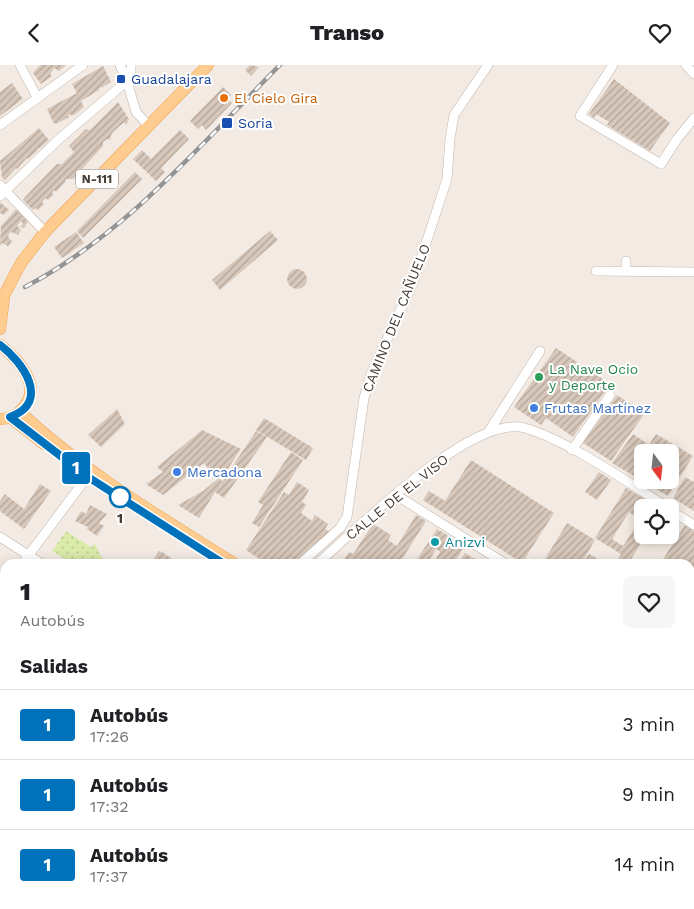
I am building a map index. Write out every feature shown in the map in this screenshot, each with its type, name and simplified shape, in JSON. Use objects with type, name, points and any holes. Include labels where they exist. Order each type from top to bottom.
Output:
[{"type":"main road","name":"N-111","points":[[0,329],[2,303],[21,263],[45,232],[208,65]]},
{"type":"main road","points":[[0,336],[0,345],[18,361],[30,383],[30,398],[10,416],[146,508],[227,559]]},
{"type":"main road","points":[[54,447],[88,477],[216,559]]},
{"type":"street","points":[[20,65],[37,97]]},
{"type":"street","points":[[0,125],[83,65]]},
{"type":"street","points":[[120,65],[136,112],[150,126]]},
{"type":"street","points":[[45,232],[2,191],[127,81],[131,75],[131,65]]},
{"type":"street","name":"CAMINO DEL CAÑUELO","points":[[306,559],[340,528],[347,517],[364,398],[371,374],[413,283],[447,179],[454,115],[488,65]]},
{"type":"street","points":[[613,65],[580,116],[661,164],[676,139],[694,119]]},
{"type":"street","points":[[686,65],[694,74]]},
{"type":"street","points":[[626,261],[626,271]]},
{"type":"street","points":[[596,271],[694,272]]},
{"type":"street","points":[[489,431],[540,351]]},
{"type":"street","points":[[572,450],[610,395]]},
{"type":"street","name":"CALLE DE EL VISO","points":[[323,559],[424,471],[489,431],[523,428],[572,450],[654,499]]},
{"type":"street","points":[[25,559],[88,477]]},
{"type":"street","points":[[396,495],[498,559]]},
{"type":"street","points":[[679,515],[694,525]]},
{"type":"street","points":[[0,537],[34,559]]},
{"type":"green space","points":[[66,531],[91,547],[95,544],[102,559],[65,559],[52,551]]},
{"type":"building","points":[[40,65],[66,65],[59,71],[54,68],[50,74],[52,76],[41,84],[33,73]]},
{"type":"building","points":[[250,65],[259,67],[251,76],[245,70]]},
{"type":"building","points":[[103,66],[111,82],[100,87],[99,90],[81,101],[84,107],[78,112],[72,116],[68,115],[69,117],[56,124],[53,122],[47,109],[77,93],[72,84]]},
{"type":"building","points":[[614,79],[670,123],[650,151],[607,125],[609,122],[596,114],[594,118],[589,114]]},
{"type":"building","points":[[12,83],[23,99],[0,116],[0,92]]},
{"type":"building","name":"Soria","points":[[223,87],[231,95],[228,99],[232,103],[206,130],[202,125],[198,129],[190,121]]},
{"type":"building","points":[[118,102],[130,121],[127,119],[126,125],[124,122],[112,133],[110,140],[107,139],[103,142],[103,146],[73,179],[66,179],[56,192],[54,190],[52,193],[54,194],[48,200],[46,198],[42,202],[44,204],[38,210],[36,208],[33,210],[23,200],[26,196],[57,164],[62,164],[74,152],[69,146],[86,129],[90,130]]},
{"type":"building","points":[[39,128],[49,140],[5,180],[2,178],[0,161]]},
{"type":"building","points":[[180,130],[189,139],[161,168],[165,172],[156,181],[133,159],[142,150],[151,159]]},
{"type":"building","points":[[135,172],[142,179],[83,238],[77,231]]},
{"type":"building","points":[[0,202],[9,210],[4,215],[0,213]]},
{"type":"building","points":[[16,209],[28,222],[24,228],[20,227],[23,224],[21,221],[17,226],[21,230],[18,235],[11,232],[9,234],[8,237],[12,241],[8,246],[2,243],[0,245],[1,226]]},
{"type":"building","points":[[270,231],[278,240],[220,290],[212,280]]},
{"type":"building","points":[[76,232],[84,243],[62,258],[54,247]]},
{"type":"building","points":[[297,269],[304,272],[307,279],[304,286],[297,289],[290,286],[287,279],[290,272]]},
{"type":"building","points":[[556,348],[610,384],[573,437],[546,418],[541,425],[514,407]]},
{"type":"building","points":[[617,395],[645,413],[611,461],[583,443]]},
{"type":"building","points":[[117,409],[125,424],[101,447],[88,435]]},
{"type":"building","points":[[264,418],[313,448],[306,460],[256,430]]},
{"type":"building","points":[[202,430],[241,449],[225,473],[216,479],[204,463],[163,495],[146,484],[163,472],[157,467]]},
{"type":"building","points":[[256,431],[267,437],[224,498],[215,492],[199,518],[178,505],[203,491],[219,478],[222,481],[218,488]]},
{"type":"building","points":[[633,434],[648,444],[634,444],[634,476],[612,463]]},
{"type":"building","points":[[656,434],[673,444],[650,444]]},
{"type":"building","points":[[679,448],[693,456],[679,478]]},
{"type":"building","points":[[291,452],[303,460],[259,527],[252,523],[263,505],[258,502]]},
{"type":"building","points":[[471,460],[554,513],[525,559],[516,559],[423,500],[429,491],[445,501]]},
{"type":"building","points":[[599,472],[611,480],[597,500],[585,492]]},
{"type":"building","points":[[685,477],[694,482],[694,511],[679,502],[679,499],[673,498]]},
{"type":"building","points":[[297,482],[309,490],[302,502],[306,505],[301,513],[312,521],[315,515],[328,524],[325,529],[330,532],[300,559],[260,559],[246,550],[284,492],[289,495]]},
{"type":"building","points":[[40,484],[51,491],[24,529],[0,511],[0,501],[5,494],[24,509]]},
{"type":"building","points":[[626,488],[644,499],[634,499],[634,515],[629,512],[612,539],[623,546],[634,529],[634,544],[640,544],[631,559],[618,559],[621,554],[595,538]]},
{"type":"building","points":[[656,489],[672,489],[668,496]]},
{"type":"building","points":[[90,505],[107,514],[99,523],[104,526],[97,536],[87,529],[88,527],[75,521],[81,511],[86,514]]},
{"type":"building","points":[[416,515],[426,521],[402,559],[344,559],[349,552],[353,554],[373,524],[391,535],[388,540],[397,546]]},
{"type":"building","points":[[567,523],[595,540],[584,559],[545,559]]},
{"type":"building","points":[[685,525],[694,531],[694,559],[663,559],[673,544],[679,544],[679,534]]},
{"type":"building","points":[[437,529],[465,546],[456,559],[436,559],[440,552],[436,549],[430,559],[417,559]]},
{"type":"building","points":[[159,551],[172,559],[154,559]]},
{"type":"building","points":[[465,553],[475,559],[461,559]]},
{"type":"building","points":[[589,554],[596,558],[595,559],[586,559]]},
{"type":"railway","points":[[25,287],[62,266],[129,215],[191,156],[280,65]]},
{"type":"bus line","name":"1","points":[[0,345],[18,361],[26,372],[31,388],[30,398],[23,409],[10,417],[88,477],[216,559]]},
{"type":"place","name":"Guadalajara","points":[[121,79]]},
{"type":"place","name":"El Cielo Gira","points":[[224,98]]},
{"type":"place","name":"Soria","points":[[227,123]]},
{"type":"place","name":"La Nave Ocio y Deporte","points":[[539,377]]},
{"type":"place","name":"Frutas Martínez","points":[[534,408]]},
{"type":"place","name":"Mercadona","points":[[177,472]]},
{"type":"place","name":"1","points":[[120,497]]},
{"type":"place","name":"Anizvi","points":[[435,542]]}]
